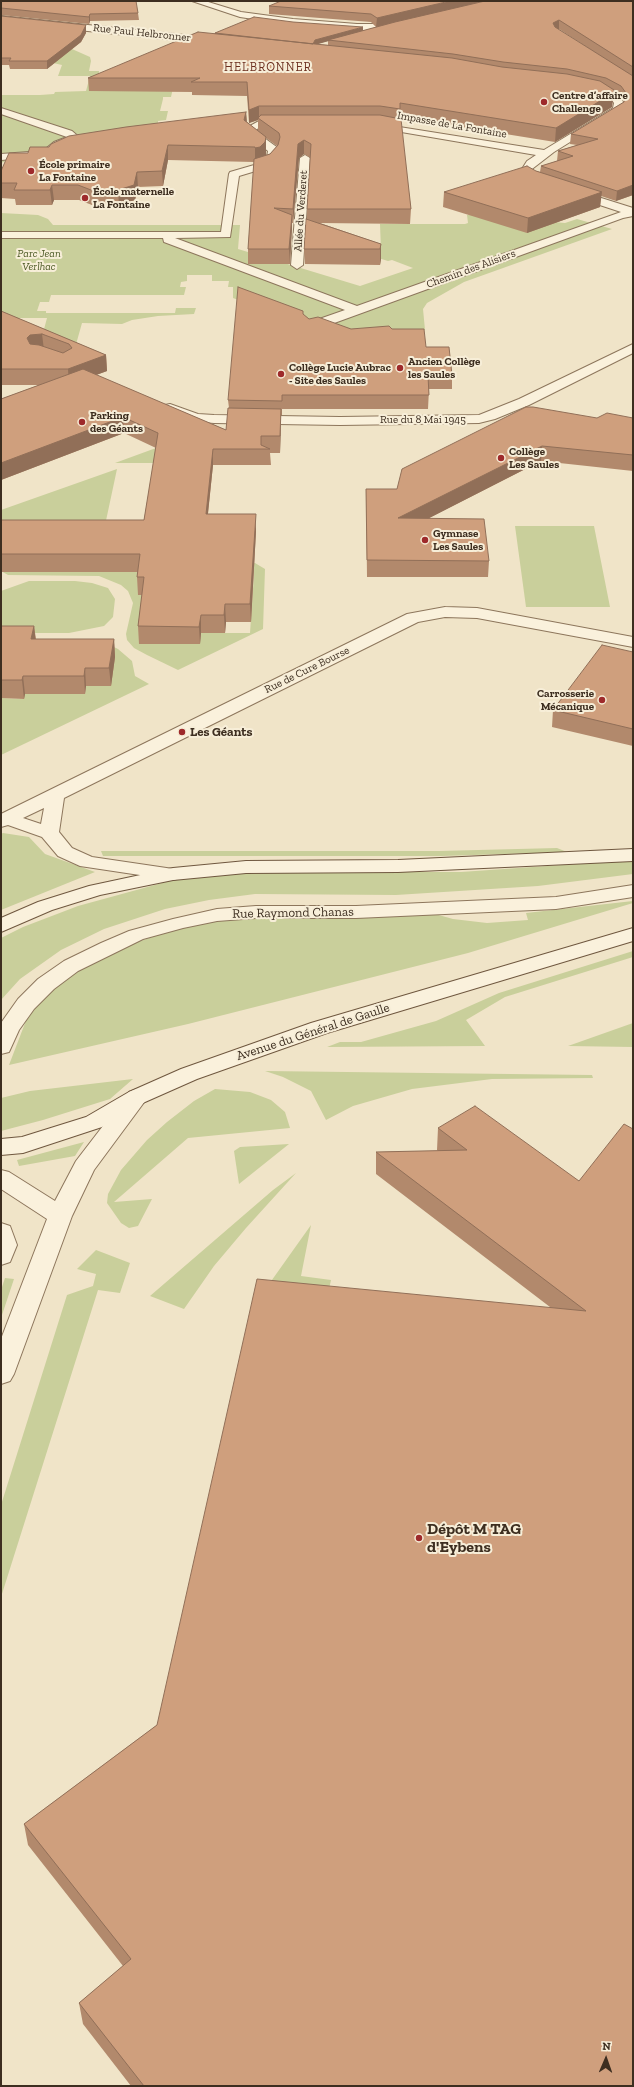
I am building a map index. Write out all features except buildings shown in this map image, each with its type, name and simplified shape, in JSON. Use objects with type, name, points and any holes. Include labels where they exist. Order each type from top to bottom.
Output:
[{"type":"street","points":[[196,1],[240,14],[293,22],[357,27],[396,26],[356,37]]},
{"type":"street","name":"Rue Paul Helbronner","points":[[1,18],[224,42]]},
{"type":"street","points":[[574,84],[602,91],[621,98],[618,109],[545,153],[531,163],[527,169],[531,177],[556,188],[633,213]]},
{"type":"street","points":[[1,111],[68,133],[75,138],[58,144],[46,154],[8,155],[1,157]]},
{"type":"street","points":[[1,235],[226,235],[234,174],[265,164],[272,158],[274,150],[250,133],[253,127],[259,124],[299,124]]},
{"type":"street","name":"Impasse de La Fontaine","points":[[358,124],[380,124],[545,153]]},
{"type":"street","name":"Allée du Verderet","points":[[270,279],[295,268],[304,158]]},
{"type":"street","name":"Chemin des Alisiers","points":[[310,327],[621,215],[633,213]]},
{"type":"street","points":[[155,235],[356,310]]},
{"type":"street","name":"Rue du 8 Mai 1945","points":[[159,404],[196,418],[340,421],[479,419],[524,402],[633,348]]},
{"type":"street","name":"Rue de Cure Bourse","points":[[3,820],[55,796],[413,618],[445,612],[477,613],[633,642]]},
{"type":"street","points":[[49,833],[55,796]]},
{"type":"street","points":[[3,820],[49,833],[65,852],[79,859],[126,868],[173,874]]},
{"type":"street","points":[[1,926],[44,906],[96,890],[173,874],[246,867],[398,866],[633,855]]},
{"type":"street","name":"Rue Raymond Chanas","points":[[1,1047],[8,1029],[26,1004],[52,979],[71,966],[136,935],[180,922],[256,912],[356,912],[556,903],[633,891]]},
{"type":"street","name":"Avenue du Général de Gaulle","points":[[1,1147],[23,1144],[94,1122],[137,1097],[203,1068],[319,1028],[633,934]]},
{"type":"street","points":[[1,1374],[60,1216],[84,1167],[137,1097]]},
{"type":"street","points":[[1,1178],[60,1216]]},
{"type":"street","points":[[1,1232],[5,1245],[1,1256]]},
{"type":"green space","points":[[72,49],[90,57],[91,61],[89,71],[99,71],[99,73],[173,88],[171,97],[163,97],[160,111],[168,111],[166,120],[158,121],[158,124],[19,156],[1,163],[1,95],[40,95],[54,94],[55,92],[86,91],[90,76],[58,76],[62,65],[31,58]]},
{"type":"green space","name":"Parc Jean Verlhac","points":[[1,213],[38,215],[48,219],[53,225],[240,225],[238,249],[360,286],[413,268],[392,260],[388,261],[362,253],[381,250],[380,224],[465,224],[468,223],[467,215],[478,215],[565,223],[577,219],[612,229],[464,282],[427,303],[423,309],[425,330],[318,330],[233,298],[233,287],[228,287],[229,281],[212,281],[212,275],[187,275],[187,281],[181,282],[180,287],[186,287],[184,295],[51,295],[49,302],[40,302],[37,311],[46,311],[46,313],[175,313],[176,308],[196,308],[194,314],[158,316],[132,320],[122,324],[82,323],[75,348],[39,348],[47,318],[1,318]]},
{"type":"green space","points":[[156,448],[174,456],[154,463],[115,463]]},
{"type":"green space","points":[[117,469],[104,530],[1,529],[1,510]]},
{"type":"green space","points":[[515,526],[594,526],[610,607],[526,607]]},
{"type":"green space","points":[[248,562],[255,563],[265,569],[263,629],[178,670],[134,648],[127,640],[126,634],[133,603],[128,591],[121,585],[99,576],[8,575],[1,571],[142,572],[162,595],[142,621],[139,644],[199,644],[201,633],[250,633],[254,574]]},
{"type":"green space","points":[[29,581],[75,581],[92,583],[108,588],[115,599],[113,617],[104,626],[69,633],[14,633],[1,628],[1,591]]},
{"type":"green space","points":[[108,644],[118,649],[132,661],[135,676],[149,684],[1,755],[1,698],[23,699],[25,694],[85,694],[86,686],[111,685]]},
{"type":"green space","points":[[3,833],[29,837],[45,854],[95,872],[1,910],[1,834]]},
{"type":"green space","points":[[557,848],[567,852],[442,856],[103,856],[101,851],[439,851]]},
{"type":"green space","points":[[633,860],[633,874],[538,886],[396,895],[255,894],[209,900],[165,909],[104,929],[61,950],[20,979],[1,1000],[1,938],[23,927],[78,906],[173,880],[237,874],[299,872],[461,872]]},
{"type":"green space","points":[[633,901],[633,903],[468,953],[188,1024],[9,1065],[27,1018],[48,989],[113,951],[171,930],[206,923],[263,915],[435,914],[453,919],[487,923],[528,920],[526,913]]},
{"type":"green space","points":[[633,951],[633,957],[505,997],[466,1020],[485,1046],[327,1047],[340,1042],[361,1042],[436,1021],[499,993]]},
{"type":"green space","points":[[633,1023],[633,1047],[568,1046]]},
{"type":"green space","points":[[265,1071],[592,1075],[593,1078],[492,1079],[412,1089],[353,1106],[326,1120],[311,1091],[283,1077]]},
{"type":"green space","points":[[133,1079],[110,1099],[43,1120],[1,1131],[1,1098],[30,1091]]},
{"type":"green space","points":[[215,1089],[250,1092],[271,1100],[285,1112],[290,1128],[188,1138],[114,1202],[152,1199],[138,1226],[129,1228],[121,1223],[107,1203],[108,1194],[121,1170],[147,1140],[167,1122],[194,1101]]},
{"type":"green space","points":[[84,1142],[75,1156],[19,1166],[17,1160]]},
{"type":"green space","points":[[289,1144],[239,1184],[234,1151],[240,1147]]},
{"type":"green space","points":[[296,1173],[214,1266],[184,1309],[150,1296],[273,1190]]},
{"type":"green space","points":[[311,1225],[301,1276],[331,1280],[325,1308],[257,1301]]},
{"type":"green space","points":[[96,1250],[130,1263],[120,1293],[98,1290],[1,1597],[1,1505],[67,1295],[93,1286],[96,1274],[77,1269]]},
{"type":"green space","points":[[5,1278],[14,1279],[1,1318],[1,1290]]},
{"type":"place","name":"Centre d’affaire Challenge","points":[[544,102]]},
{"type":"place","name":"École primaire La Fontaine","points":[[31,171]]},
{"type":"place","name":"École maternelle La Fontaine","points":[[85,198]]},
{"type":"place","name":"Ancien Collège les Saules","points":[[400,368]]},
{"type":"place","name":"Collège Lucie Aubrac - Site des Saules","points":[[281,374]]},
{"type":"place","name":"Parking des Géants","points":[[82,422]]},
{"type":"place","name":"Collège Les Saules","points":[[501,458]]},
{"type":"place","name":"Gymnase Les Saules","points":[[425,540]]},
{"type":"place","name":"Carrosserie Mécanique","points":[[602,700]]},
{"type":"place","name":"Les Géants","points":[[182,732]]},
{"type":"place","name":"Dépôt M TAG d'Eybens","points":[[419,1538]]},
{"type":"district","name":"HELBRONNER","points":[[268,68]]}]
